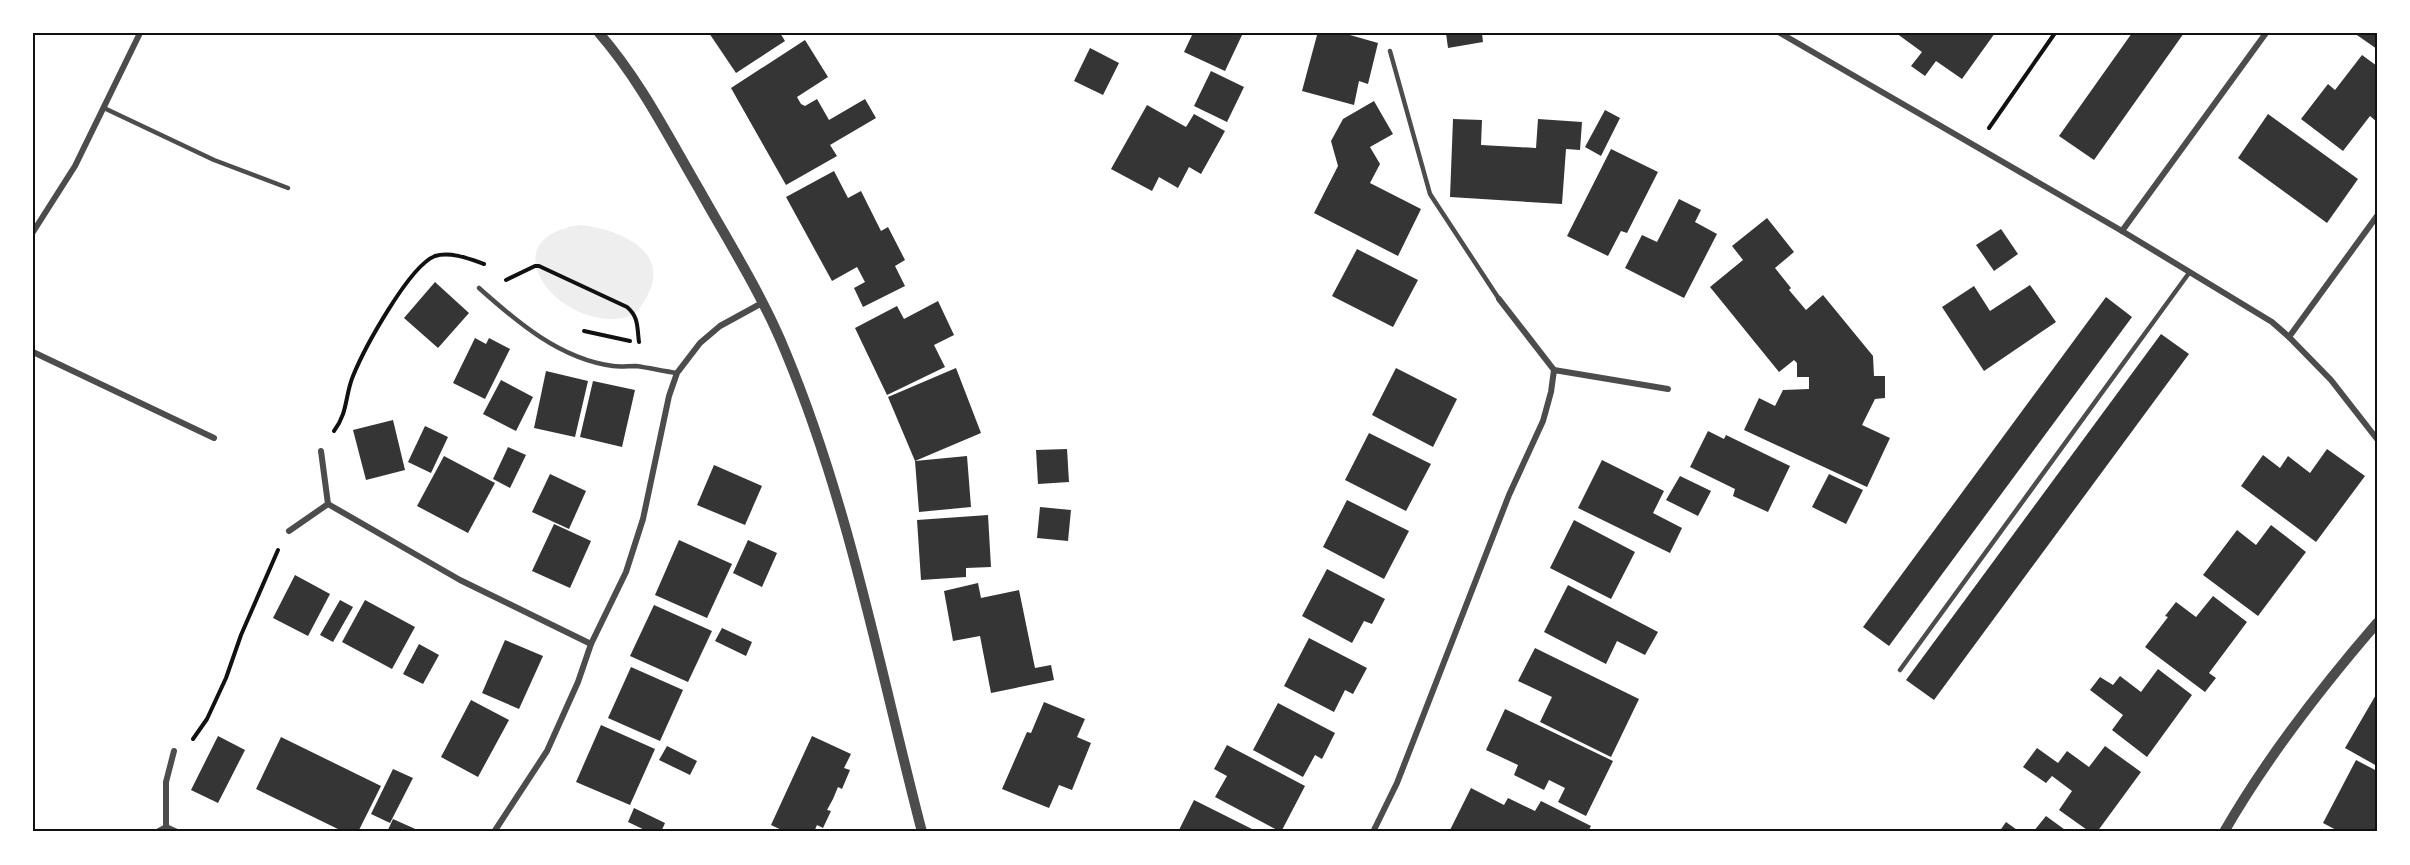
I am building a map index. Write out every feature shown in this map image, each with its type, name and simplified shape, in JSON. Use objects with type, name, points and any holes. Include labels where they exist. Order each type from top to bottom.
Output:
[{"type":"street","points":[[33,232],[75,166],[140,33]]},
{"type":"street","points":[[599,33],[644,94],[762,303],[785,350],[829,466],[847,527],[922,832]]},
{"type":"street","points":[[1780,33],[2122,231],[2272,322],[2331,380],[2377,439]]},
{"type":"street","points":[[2122,231],[2266,33]]},
{"type":"street","points":[[2289,337],[2377,216]]},
{"type":"street","points":[[1498,299],[1554,370],[1668,389]]},
{"type":"street","points":[[494,832],[547,751],[578,682],[591,644],[629,561],[650,490],[669,396],[677,373],[700,344],[720,326],[762,303]]},
{"type":"street","points":[[33,352],[214,438]]},
{"type":"street","points":[[1373,832],[1397,783],[1509,495],[1544,421],[1554,370]]},
{"type":"street","points":[[321,451],[328,504]]},
{"type":"street","points":[[328,504],[460,580],[591,644]]},
{"type":"street","points":[[289,531],[328,504]]},
{"type":"street","points":[[2224,832],[2262,769],[2308,707],[2377,623]]},
{"type":"street","points":[[166,827],[166,782],[174,751]]},
{"type":"street","points":[[158,832],[166,827]]},
{"type":"street","points":[[166,827],[177,832]]},
{"type":"lane","points":[[1390,51],[1430,194],[1498,299]]},
{"type":"lane","points":[[104,108],[214,160],[288,188]]},
{"type":"lane","points":[[1900,670],[2189,273]]},
{"type":"lane","points":[[479,288],[519,323],[562,350],[612,366],[636,366],[677,373]]},
{"type":"path","points":[[1976,147],[2055,33]]},
{"type":"path","points":[[321,451],[343,419],[352,377],[374,336],[397,296],[422,265],[437,256],[450,255],[470,259],[494,270]]},
{"type":"path","points":[[500,275],[508,281],[535,266],[627,307],[634,313],[637,320],[639,342]]},
{"type":"path","points":[[577,330],[648,343]]},
{"type":"path","points":[[174,751],[196,738],[207,719],[226,678],[241,635],[275,554],[289,531]]},
{"type":"shaded area","points":[[579,225],[609,231],[624,237],[647,255],[653,267],[653,281],[642,305],[631,315],[623,318],[599,318],[576,311],[557,298],[542,282],[536,264],[538,248],[552,234]]},
{"type":"building","points":[[709,33],[780,33],[785,41],[736,73]]},
{"type":"building","points":[[1193,33],[1243,33],[1225,71],[1184,52]]},
{"type":"building","points":[[1312,33],[1343,33],[1378,43],[1368,84],[1359,81],[1354,105],[1302,91],[1317,35]]},
{"type":"building","points":[[1446,33],[1482,33],[1483,42],[1448,48]]},
{"type":"building","points":[[1896,33],[1995,33],[1962,79],[1936,61],[1925,76],[1911,66],[1922,52]]},
{"type":"building","points":[[2132,33],[2184,33],[2094,160],[2059,136]]},
{"type":"building","points":[[2354,33],[2377,33],[2377,49]]},
{"type":"building","points":[[805,40],[828,77],[797,97],[801,104],[805,106],[817,99],[829,120],[865,99],[876,118],[830,145],[837,156],[786,185],[731,88]]},
{"type":"building","points":[[1090,48],[1119,63],[1103,95],[1074,81]]},
{"type":"building","points":[[2362,55],[2377,66],[2377,122],[2370,116],[2343,151],[2301,119],[2328,84],[2335,90]]},
{"type":"building","points":[[1211,71],[1244,87],[1227,122],[1194,106]]},
{"type":"building","points":[[1374,101],[1393,134],[1370,147],[1380,164],[1370,183],[1421,209],[1398,256],[1314,213],[1338,166],[1331,141],[1343,119]]},
{"type":"building","points":[[1147,105],[1186,127],[1194,114],[1225,131],[1201,174],[1189,167],[1178,188],[1159,177],[1152,191],[1111,169]]},
{"type":"building","points":[[1605,110],[1620,118],[1601,156],[1585,147]]},
{"type":"building","points":[[2268,114],[2358,179],[2327,223],[2238,158]]},
{"type":"building","points":[[1453,119],[1482,120],[1481,145],[1536,148],[1538,119],[1582,122],[1580,150],[1566,149],[1562,204],[1450,197]]},
{"type":"building","points":[[1611,149],[1658,172],[1627,233],[1621,231],[1608,256],[1567,236]]},
{"type":"building","points":[[834,171],[848,198],[861,191],[881,231],[888,227],[905,260],[895,266],[905,286],[863,307],[854,288],[865,282],[857,267],[832,281],[786,197]]},
{"type":"building","points":[[1679,199],[1701,210],[1695,222],[1717,234],[1684,298],[1625,268],[1642,235],[1657,242]]},
{"type":"building","points":[[1767,218],[1794,252],[1775,268],[1791,288],[1789,290],[1806,310],[1823,295],[1873,356],[1874,376],[1885,376],[1885,398],[1875,399],[1862,425],[1890,438],[1867,487],[1744,430],[1759,398],[1775,406],[1783,390],[1809,389],[1809,377],[1797,377],[1797,363],[1794,360],[1779,372],[1710,287],[1743,260],[1732,246]]},
{"type":"building","points":[[2001,229],[2018,254],[1994,271],[1976,245]]},
{"type":"building","points":[[1357,249],[1418,280],[1393,327],[1332,296]]},
{"type":"building","points":[[435,282],[469,313],[438,348],[404,318]]},
{"type":"building","points":[[2030,285],[2056,322],[1984,371],[1942,307],[1974,286],[1990,311]]},
{"type":"building","points":[[2106,297],[2132,317],[1889,646],[1863,627]]},
{"type":"building","points":[[938,301],[954,335],[934,345],[945,367],[887,395],[855,328],[897,306],[904,319]]},
{"type":"building","points":[[2161,334],[2189,354],[1934,700],[1906,680]]},
{"type":"building","points":[[475,338],[486,344],[489,338],[510,349],[485,399],[453,383]]},
{"type":"building","points":[[956,368],[981,433],[915,461],[888,397]]},
{"type":"building","points":[[1396,368],[1457,399],[1433,447],[1372,415]]},
{"type":"building","points":[[546,371],[588,381],[575,437],[534,428]]},
{"type":"building","points":[[501,380],[533,397],[516,431],[483,414]]},
{"type":"building","points":[[593,381],[635,390],[622,447],[580,437]]},
{"type":"building","points":[[393,420],[405,470],[366,480],[353,430]]},
{"type":"building","points":[[425,426],[448,437],[431,473],[408,462]]},
{"type":"building","points":[[1708,431],[1724,439],[1726,435],[1790,466],[1768,512],[1733,496],[1735,489],[1690,467]]},
{"type":"building","points":[[1369,433],[1431,464],[1406,511],[1345,480]]},
{"type":"building","points":[[508,447],[526,455],[510,488],[493,479]]},
{"type":"building","points":[[1067,449],[1069,482],[1038,484],[1036,450]]},
{"type":"building","points":[[2327,449],[2365,476],[2316,542],[2241,486],[2263,455],[2280,468],[2288,456],[2310,473]]},
{"type":"building","points":[[444,456],[495,483],[468,533],[417,506]]},
{"type":"building","points":[[967,456],[971,507],[919,512],[915,461]]},
{"type":"building","points":[[1602,460],[1664,491],[1653,513],[1682,528],[1670,553],[1578,508]]},
{"type":"building","points":[[714,465],[762,486],[745,525],[697,505]]},
{"type":"building","points":[[550,474],[586,491],[569,529],[532,512]]},
{"type":"building","points":[[1829,474],[1863,490],[1846,524],[1812,507]]},
{"type":"building","points":[[1680,476],[1711,491],[1698,516],[1666,500]]},
{"type":"building","points":[[1347,500],[1409,531],[1384,579],[1323,547]]},
{"type":"building","points":[[1040,507],[1071,510],[1068,541],[1037,538]]},
{"type":"building","points":[[988,515],[991,567],[966,568],[966,577],[921,580],[917,520]]},
{"type":"building","points":[[1574,520],[1635,552],[1611,599],[1550,568]]},
{"type":"building","points":[[554,524],[591,541],[570,588],[532,571]]},
{"type":"building","points":[[2271,525],[2306,552],[2258,616],[2203,575],[2237,530],[2256,545]]},
{"type":"building","points":[[679,540],[732,564],[707,618],[655,595]]},
{"type":"building","points":[[748,540],[777,553],[762,587],[733,573]]},
{"type":"building","points":[[1327,569],[1385,599],[1372,624],[1364,621],[1352,643],[1302,616]]},
{"type":"building","points":[[295,575],[330,594],[308,636],[273,618]]},
{"type":"building","points":[[978,583],[981,598],[1019,590],[1035,668],[1051,665],[1054,680],[991,693],[980,636],[953,641],[944,591]]},
{"type":"building","points":[[1568,585],[1658,632],[1645,655],[1617,641],[1606,664],[1544,632]]},
{"type":"building","points":[[2213,596],[2247,622],[2209,673],[2216,678],[2205,692],[2145,647],[2168,617],[2165,616],[2176,602],[2196,617]]},
{"type":"building","points":[[340,600],[353,607],[333,642],[320,635]]},
{"type":"building","points":[[365,600],[415,627],[392,669],[342,642]]},
{"type":"building","points":[[654,605],[712,631],[688,682],[630,656]]},
{"type":"building","points":[[722,628],[752,642],[746,656],[715,641]]},
{"type":"building","points":[[1309,638],[1367,668],[1353,694],[1345,690],[1334,712],[1284,686]]},
{"type":"building","points":[[505,640],[543,656],[519,709],[482,693]]},
{"type":"building","points":[[419,644],[439,655],[423,684],[403,674]]},
{"type":"building","points":[[1535,648],[1639,699],[1611,757],[1540,722],[1552,697],[1518,681]]},
{"type":"building","points":[[631,667],[683,690],[660,741],[608,718]]},
{"type":"building","points":[[2158,669],[2192,695],[2147,757],[2112,730],[2123,715],[2090,690],[2100,677],[2113,685],[2120,676],[2141,692]]},
{"type":"building","points":[[2377,693],[2377,766],[2345,748]]},
{"type":"building","points":[[471,700],[509,720],[478,777],[441,757]]},
{"type":"building","points":[[1044,702],[1085,719],[1077,737],[1091,743],[1072,790],[1059,785],[1049,808],[1002,789],[1027,732],[1031,733]]},
{"type":"building","points":[[1278,703],[1335,733],[1322,759],[1315,755],[1303,777],[1253,750]]},
{"type":"building","points":[[1505,709],[1613,761],[1586,816],[1558,802],[1565,788],[1549,780],[1544,790],[1514,775],[1518,765],[1486,750]]},
{"type":"building","points":[[601,725],[655,749],[630,805],[576,782]]},
{"type":"building","points":[[218,736],[245,750],[218,803],[191,790]]},
{"type":"building","points":[[812,736],[851,754],[844,768],[850,770],[842,789],[838,787],[827,810],[831,811],[823,828],[817,825],[814,832],[786,832],[771,825]]},
{"type":"building","points":[[281,737],[381,786],[358,832],[344,832],[256,789]]},
{"type":"building","points":[[1227,745],[1305,786],[1281,832],[1215,797],[1227,776],[1214,769]]},
{"type":"building","points":[[667,746],[697,761],[690,775],[659,760]]},
{"type":"building","points":[[2105,746],[2141,772],[2097,832],[2090,832],[2059,810],[2072,791],[2052,776],[2046,783],[2023,767],[2037,748],[2058,763],[2067,751],[2089,767]]},
{"type":"building","points":[[2356,760],[2377,771],[2377,832],[2340,832],[2323,823]]},
{"type":"building","points":[[393,769],[413,778],[390,823],[371,814]]},
{"type":"building","points":[[1471,788],[1504,805],[1508,798],[1535,811],[1541,801],[1591,826],[1588,832],[1558,832],[1551,829],[1549,832],[1455,832],[1450,830]]},
{"type":"building","points":[[1194,800],[1258,832],[1178,832]]},
{"type":"building","points":[[634,808],[665,823],[661,832],[649,832],[628,822]]},
{"type":"building","points":[[2046,816],[2068,832],[2033,832]]},
{"type":"building","points":[[393,819],[422,832],[387,832]]},
{"type":"building","points":[[2006,822],[2020,832],[1999,832]]}]
